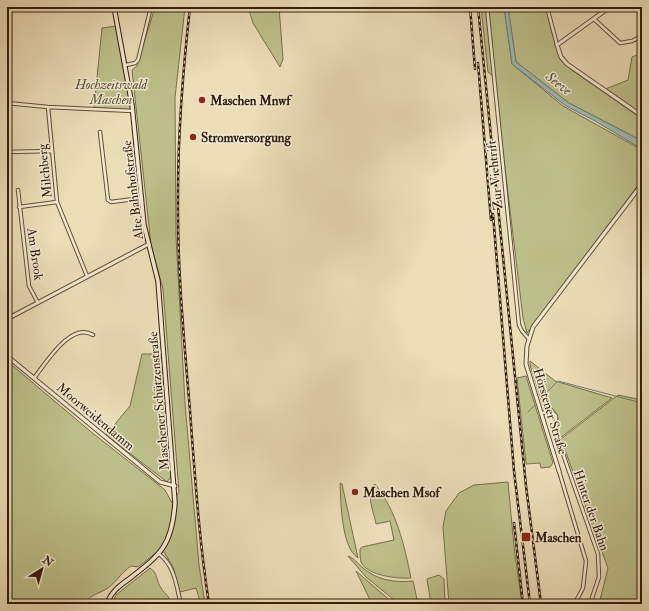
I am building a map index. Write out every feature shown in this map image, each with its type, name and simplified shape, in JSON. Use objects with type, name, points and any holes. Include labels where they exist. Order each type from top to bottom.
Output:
[{"type":"main road","name":"Alte Bahnhofstraße","points":[[114,7],[126,65],[133,111],[144,225],[149,244]]},
{"type":"main road","name":"Maschener Schützenstraße","points":[[107,604],[110,596],[115,590],[159,554],[166,544],[171,531],[174,510],[175,486],[158,281],[149,244]]},
{"type":"main road","points":[[110,596],[111,604]]},
{"type":"street","points":[[126,65],[135,63],[138,60],[151,7]]},
{"type":"street","name":"Zur Viehtrift","points":[[487,7],[519,325],[528,338]]},
{"type":"street","points":[[547,7],[561,58],[567,64],[642,116]]},
{"type":"street","points":[[557,45],[610,7]]},
{"type":"street","points":[[594,19],[620,43],[632,41],[642,36]]},
{"type":"street","points":[[7,103],[48,107],[133,111]]},
{"type":"street","name":"Milchberg","points":[[48,107],[57,202],[87,276]]},
{"type":"street","points":[[100,132],[108,200],[111,202],[142,198]]},
{"type":"street","points":[[7,152],[52,151]]},
{"type":"street","name":"Hörstener Straße","points":[[574,603],[583,588],[586,561],[526,364],[528,338],[533,327],[642,184]]},
{"type":"street","name":"Am Brook","points":[[18,190],[29,286],[38,303]]},
{"type":"street","points":[[19,207],[57,202]]},
{"type":"street","name":"Alte Bahnhofstraße","points":[[7,319],[149,244]]},
{"type":"street","points":[[34,378],[65,340],[81,332],[89,332],[93,335]]},
{"type":"street","name":"Moorweidendamm","points":[[7,356],[160,482],[175,486]]},
{"type":"street","name":"Hinter der Bahn","points":[[542,413],[551,411],[556,416],[556,434],[598,554],[599,577],[590,604]]},
{"type":"street","points":[[159,554],[168,561],[171,567],[181,604]]},
{"type":"green space","points":[[155,7],[185,7],[175,98],[176,236],[185,403],[199,565],[205,604],[201,604],[196,588],[180,592],[173,567],[164,552],[157,552],[138,567],[131,566],[124,571],[114,583],[108,588],[89,598],[85,604],[7,604],[7,361],[90,431],[165,490],[172,503],[179,492],[163,289],[151,245],[132,70],[137,66]]},
{"type":"green space","points":[[248,7],[279,7],[283,59],[280,67],[253,23]]},
{"type":"green space","points":[[481,7],[504,7],[512,64],[563,106],[642,150],[642,180],[527,333],[523,318],[494,77],[488,72]]},
{"type":"green space","points":[[508,7],[546,7],[560,57],[569,68],[642,119],[642,141],[569,103],[516,62]]},
{"type":"green space","name":"Hochzeitswald Maschen","points":[[116,26],[132,110],[94,108],[102,28]]},
{"type":"green space","points":[[642,53],[642,114],[603,90],[628,80],[632,57]]},
{"type":"green space","points":[[142,354],[162,354],[173,474],[167,482],[106,435],[130,406]]},
{"type":"green space","points":[[530,361],[555,381],[612,398],[560,438],[557,415],[552,408],[544,408]]},
{"type":"green space","points":[[526,376],[553,463],[550,467],[541,468],[540,463],[526,464],[517,378]]},
{"type":"green space","points":[[618,395],[642,400],[642,604],[599,604],[608,568],[561,439]]},
{"type":"green space","points":[[508,482],[514,547],[522,604],[449,604],[443,527],[446,511],[459,493],[474,485]]},
{"type":"green space","points":[[340,483],[342,484],[358,558],[352,552],[345,534]]},
{"type":"green space","points":[[375,484],[389,506],[399,529],[411,578],[384,576],[370,571],[364,567],[361,562],[360,549],[362,547],[394,540],[390,521],[376,524],[370,498],[372,488]]},
{"type":"green space","points":[[348,556],[368,572],[380,578],[400,582],[413,581],[418,604],[399,604],[366,577]]},
{"type":"green space","points":[[150,568],[156,575],[159,585],[168,596],[171,604],[114,604],[116,595]]},
{"type":"green space","points":[[356,571],[394,604],[372,604]]},
{"type":"green space","points":[[439,575],[444,579],[445,604],[431,604],[427,579]]},
{"type":"water","points":[[504,7],[508,7],[516,62],[569,103],[642,141],[642,149],[595,121],[566,106],[512,64]]},
{"type":"waterway","points":[[541,398],[558,381],[642,403]]},
{"type":"waterway","points":[[528,412],[535,405]]},
{"type":"railway","points":[[190,7],[180,123],[178,221],[183,330],[198,508],[209,604]]},
{"type":"railway","points":[[470,7],[475,69]]},
{"type":"railway","points":[[478,7],[526,486],[541,604]]},
{"type":"railway","points":[[478,63],[491,220]]},
{"type":"railway","points":[[493,214],[514,471],[530,604]]},
{"type":"railway","points":[[514,523],[523,604]]},
{"type":"place","name":"Maschen Mnwf","points":[[202,100]]},
{"type":"place","name":"Stromversorgung","points":[[193,137]]},
{"type":"place","name":"Maschen Msof","points":[[355,492]]},
{"type":"place","name":"Maschen","points":[[526,537]]},
{"type":"water label","name":"Seeve","points":[[559,83]]}]
